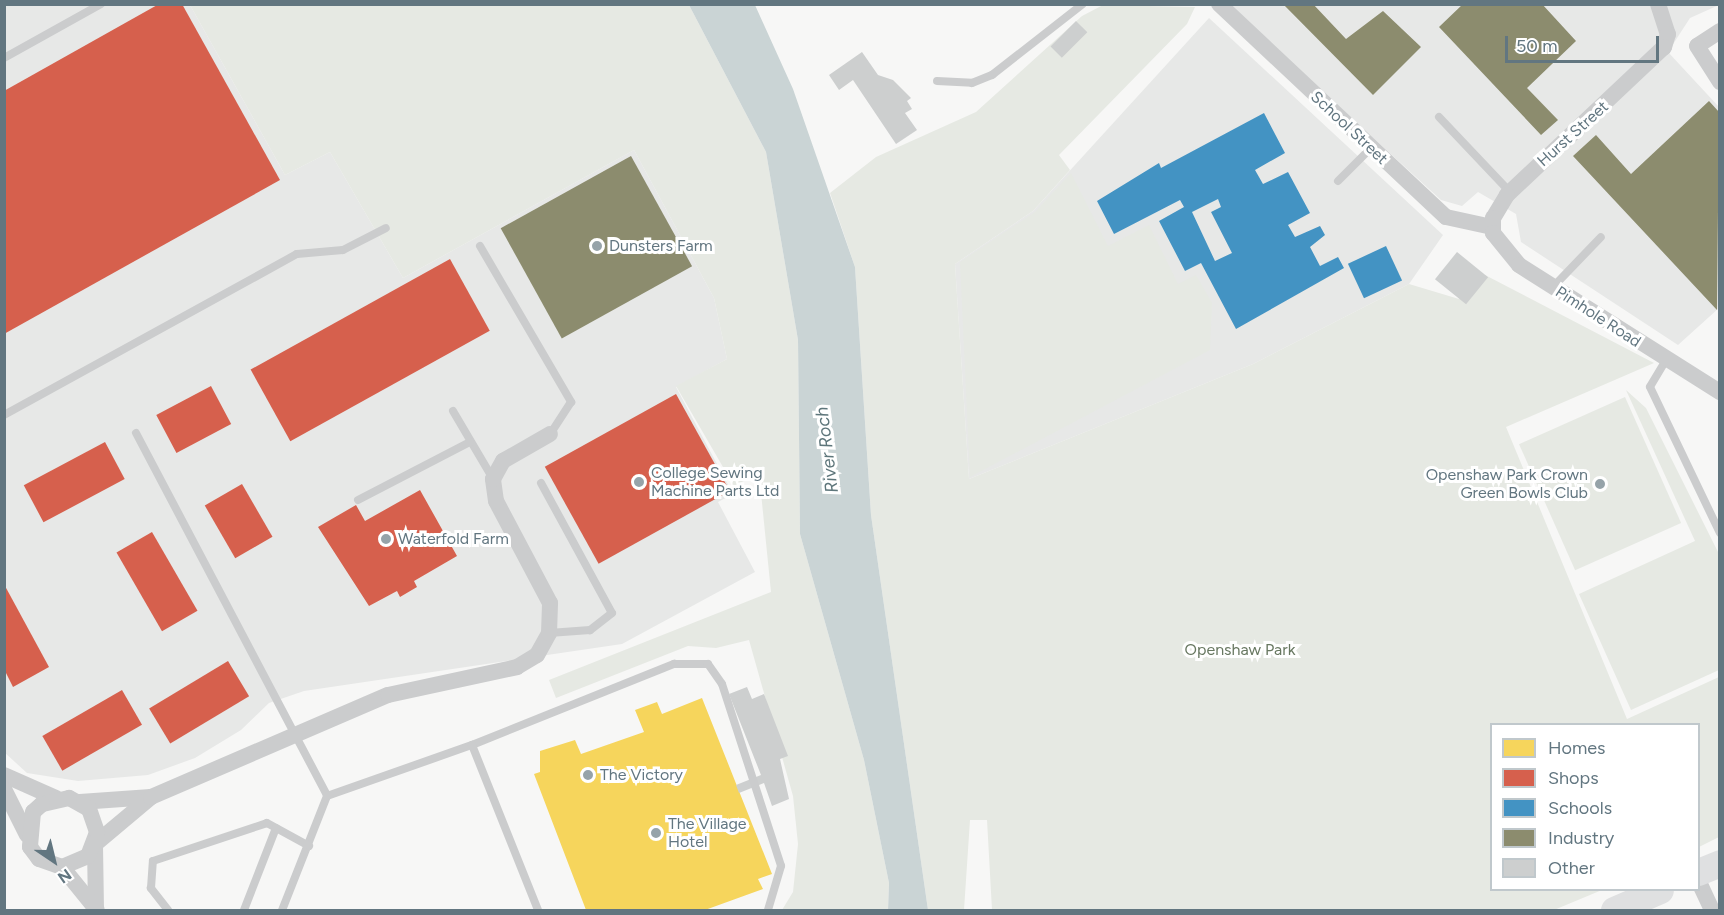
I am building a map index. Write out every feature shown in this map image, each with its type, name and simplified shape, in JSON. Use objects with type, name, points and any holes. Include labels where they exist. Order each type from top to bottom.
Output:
[{"type":"highway","points":[[1700,871],[1719,863]]},
{"type":"highway","points":[[1614,910],[1658,891]]},
{"type":"street","name":"School Street","points":[[1219,4],[1446,217],[1492,227]]},
{"type":"street","name":"Hurst Street","points":[[1492,227],[1510,192],[1664,47],[1668,34],[1658,4]]},
{"type":"street","points":[[1719,31],[1697,46],[1719,82]]},
{"type":"street","name":"Pimhole Road","points":[[1492,227],[1501,248],[1553,287],[1719,392]]},
{"type":"street","points":[[4,789],[39,859],[62,867],[78,864],[95,845],[151,797],[388,695],[517,667],[537,655],[549,633],[545,587],[496,501],[493,479],[503,461],[550,434]]},
{"type":"street","points":[[4,775],[56,798],[80,802],[151,797]]},
{"type":"street","points":[[27,835],[33,812],[56,798]]},
{"type":"street","points":[[80,802],[95,820],[96,910]]},
{"type":"street","points":[[62,867],[96,910]]},
{"type":"street","points":[[1700,884],[1712,910]]},
{"type":"lane","points":[[4,58],[101,4]]},
{"type":"lane","points":[[937,81],[972,83],[992,75],[1083,4]]},
{"type":"lane","points":[[1439,117],[1510,192]]},
{"type":"lane","points":[[1338,181],[1371,148]]},
{"type":"lane","points":[[4,415],[297,254],[343,250],[386,228]]},
{"type":"lane","points":[[1553,287],[1601,237]]},
{"type":"lane","points":[[480,246],[571,402],[550,434]]},
{"type":"lane","points":[[1666,360],[1650,387],[1719,533]]},
{"type":"lane","points":[[453,411],[493,479]]},
{"type":"lane","points":[[136,433],[327,796],[282,910]]},
{"type":"lane","points":[[358,500],[470,442]]},
{"type":"lane","points":[[541,483],[612,613],[590,630],[549,633]]},
{"type":"lane","points":[[327,796],[472,745],[674,664],[708,664],[722,684],[781,866],[768,910]]},
{"type":"lane","points":[[472,745],[538,910]]},
{"type":"lane","points":[[168,910],[152,888],[153,861],[267,823],[309,846]]},
{"type":"lane","points":[[244,910],[276,828]]},
{"type":"shaded area","points":[[4,5],[190,5],[285,175],[330,152],[403,278],[634,150],[714,298],[727,359],[676,387],[733,494],[718,502],[755,572],[622,644],[304,691],[269,703],[241,730],[195,758],[148,775],[78,781],[27,773],[4,752]]},
{"type":"shaded area","points":[[1228,5],[1719,5],[1690,18],[1668,52],[1719,107],[1719,308],[1678,345],[1521,242],[1516,214],[1478,192],[1462,206],[1441,200]]},
{"type":"shaded area","points":[[1209,18],[1443,235],[1409,284],[1253,364],[969,479],[955,264],[1033,211]]},
{"type":"green space","points":[[190,5],[689,5],[766,152],[798,340],[800,534],[864,760],[889,883],[888,910],[782,910],[793,892],[798,844],[793,796],[749,640],[716,648],[688,646],[556,698],[549,680],[771,592],[759,473],[734,486],[676,386],[727,359],[714,298],[634,150],[403,278],[330,152],[285,175]]},
{"type":"green space","name":"Openshaw Park","points":[[1103,5],[1195,7],[1187,24],[1059,155],[1070,170],[1033,211],[955,264],[969,479],[1253,364],[1409,284],[1459,299],[1472,295],[1485,275],[1654,363],[1506,427],[1627,719],[1719,677],[1719,837],[1700,846],[1700,723],[1490,723],[1490,891],[1600,891],[1554,910],[992,910],[987,820],[970,820],[964,910],[928,910],[871,515],[855,267],[830,193],[876,157],[976,112],[1082,16]]},
{"type":"green space","points":[[1071,173],[1108,246],[1149,225],[1178,284],[1196,275],[1212,303],[1210,350],[970,477],[960,262],[1035,212]]},
{"type":"green space","points":[[1626,390],[1646,408],[1720,556],[1719,670],[1631,710],[1579,594],[1695,541]]},
{"type":"green space","name":"Openshaw Park Crown Green Bowls Club","points":[[1625,397],[1681,523],[1575,570],[1519,444]]},
{"type":"water","name":"River Roch","points":[[689,5],[755,5],[793,89],[855,267],[871,515],[928,910],[888,910],[889,883],[864,760],[800,534],[798,340],[766,152]]},
{"type":"building: Homes","name":"The Village Hotel","points":[[702,698],[772,874],[758,879],[763,889],[705,910],[586,910],[534,774],[540,772],[540,751],[575,740],[581,754],[644,732],[635,710],[657,702],[662,714]]},
{"type":"building: Shops","points":[[159,4],[182,4],[280,180],[4,334],[4,91]]},
{"type":"building: Shops","points":[[450,259],[490,331],[290,441],[251,370]]},
{"type":"building: Shops","points":[[211,386],[231,424],[176,453],[156,415]]},
{"type":"building: Shops","points":[[676,394],[730,491],[599,564],[545,467]]},
{"type":"building: Shops","points":[[105,442],[125,479],[43,522],[24,485]]},
{"type":"building: Shops","points":[[242,484],[272,537],[235,558],[205,506]]},
{"type":"building: Shops","name":"Waterfold Farm","points":[[420,490],[457,556],[414,581],[417,587],[400,597],[397,591],[369,606],[318,527],[356,505],[365,521]]},
{"type":"building: Shops","points":[[152,532],[198,611],[162,631],[116,552]]},
{"type":"building: Shops","points":[[5,586],[49,667],[13,687],[5,671]]},
{"type":"building: Shops","points":[[228,661],[249,696],[170,744],[149,708]]},
{"type":"building: Shops","points":[[122,690],[142,725],[62,771],[42,736]]},
{"type":"building: Schools","points":[[1264,113],[1285,153],[1255,170],[1263,184],[1288,172],[1310,213],[1288,225],[1295,237],[1320,226],[1325,235],[1310,247],[1320,266],[1338,257],[1344,268],[1236,329],[1201,263],[1185,271],[1159,221],[1184,207],[1180,200],[1114,234],[1097,201],[1159,163],[1161,168]],"holes":[[[1218,199],[1221,207],[1211,212],[1232,253],[1215,261],[1192,212]]]},
{"type":"building: Schools","points":[[1386,246],[1402,280],[1364,298],[1348,264]]},
{"type":"building: Industry","points":[[1283,4],[1313,4],[1346,39],[1383,11],[1421,47],[1373,95]]},
{"type":"building: Industry","points":[[1463,4],[1542,4],[1576,41],[1527,88],[1558,120],[1541,135],[1439,27]]},
{"type":"building: Industry","points":[[1709,101],[1719,112],[1717,310],[1573,156],[1596,135],[1631,174]]},
{"type":"building: Industry","points":[[631,156],[692,266],[562,338],[501,228]]},
{"type":"building: Other","points":[[1076,21],[1087,32],[1062,58],[1051,46]]},
{"type":"building: Other","points":[[862,52],[878,75],[893,80],[911,98],[907,101],[912,109],[905,113],[917,130],[896,144],[853,80],[839,90],[829,75]]},
{"type":"building: Other","points":[[1457,252],[1488,277],[1466,304],[1435,279]]},
{"type":"building: Other","points":[[747,687],[752,699],[764,694],[788,756],[780,759],[789,799],[772,806],[764,783],[739,793],[736,785],[761,775],[729,694]]},
{"type":"place","name":"Dunsters Farm","points":[[597,246]]},
{"type":"place","name":"College Sewing Machine Parts Ltd","points":[[639,482]]},
{"type":"place","name":"Openshaw Park Crown Green Bowls Club","points":[[1600,484]]},
{"type":"place","name":"Waterfold Farm","points":[[386,539]]},
{"type":"place","name":"The Victory","points":[[588,775]]},
{"type":"place","name":"The Village Hotel","points":[[656,833]]}]
